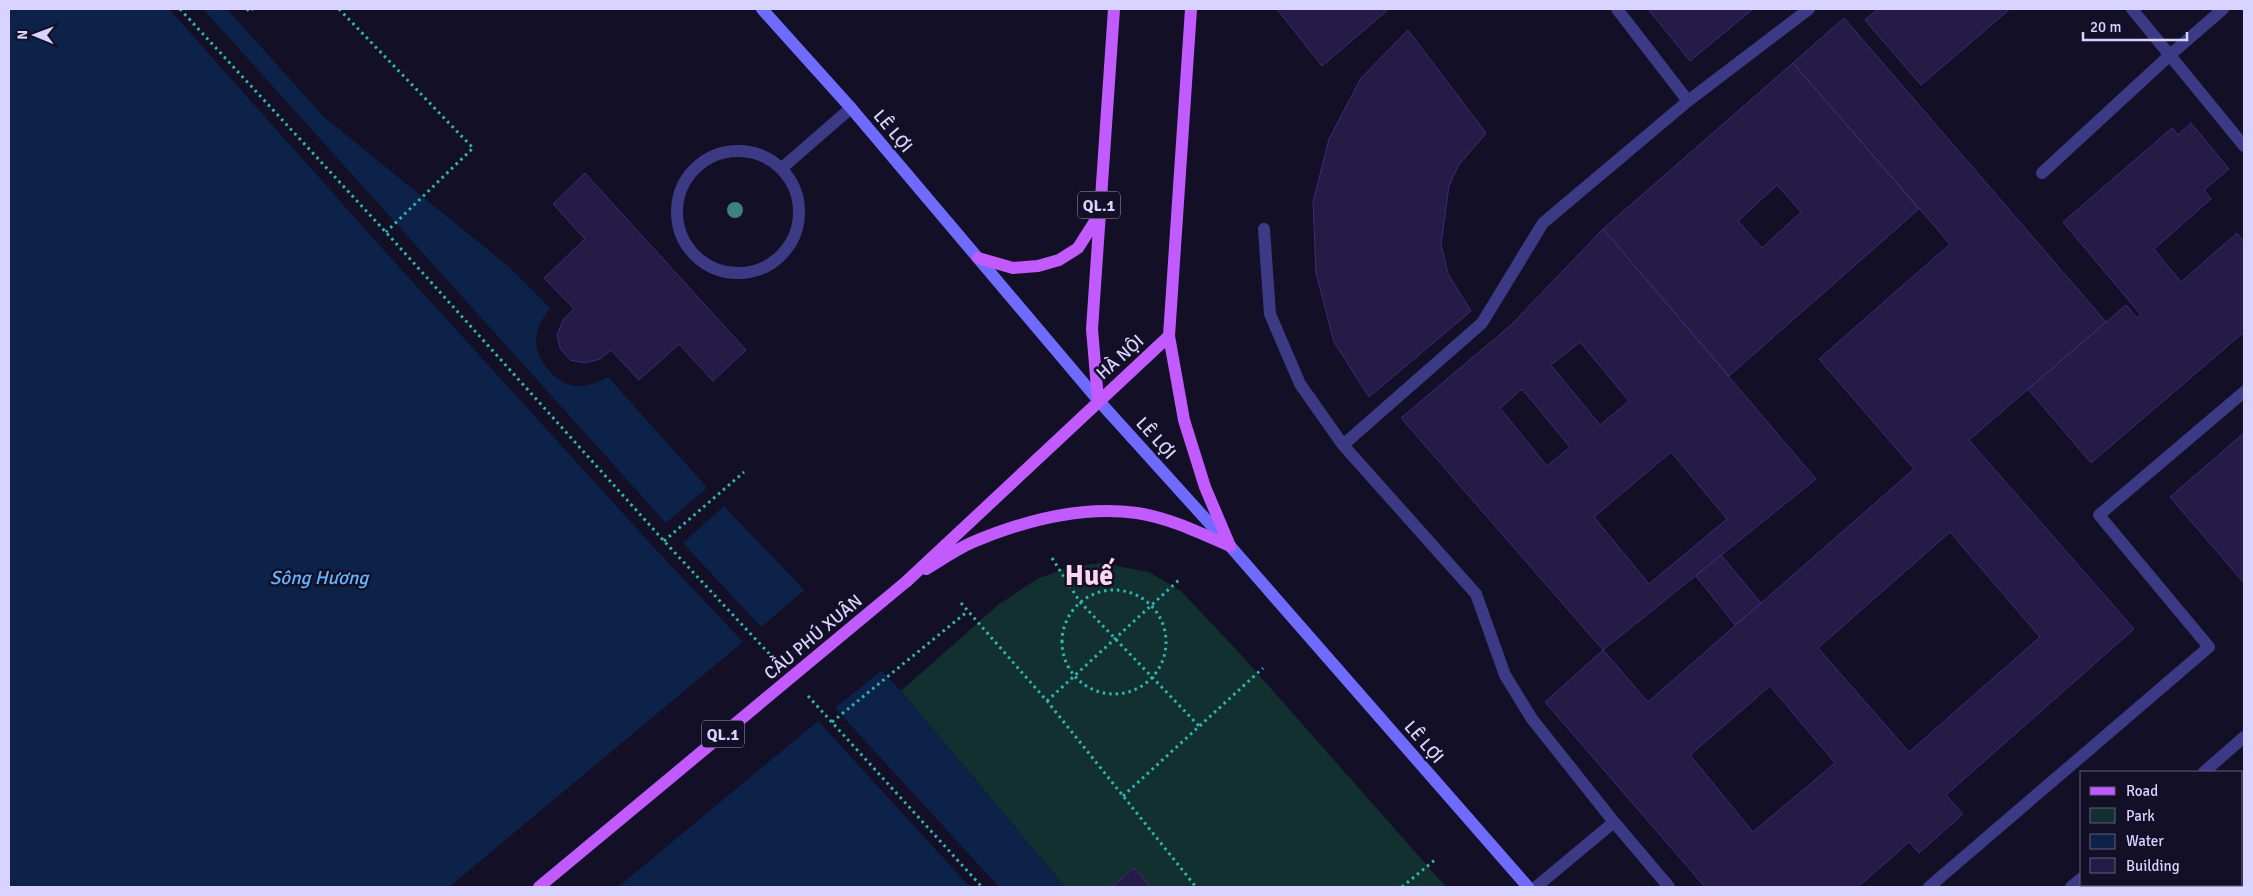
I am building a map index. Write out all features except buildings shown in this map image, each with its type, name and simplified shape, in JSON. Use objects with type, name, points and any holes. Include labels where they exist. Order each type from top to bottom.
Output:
[{"type":"main road","name":"LÊ LỢI","points":[[762,9],[851,108],[1098,400],[1230,546],[1528,887]]},
{"type":"main road","name":"HÀ NỘI","points":[[1098,400],[1092,329],[1098,216],[1114,9]]},
{"type":"main road","name":"HÀ NỘI","points":[[1098,400],[1169,336],[1191,9]]},
{"type":"main road","points":[[978,258],[1013,268],[1038,266],[1059,260],[1078,248],[1098,216]]},
{"type":"main road","points":[[1169,336],[1184,420],[1204,488],[1230,546]]},
{"type":"main road","name":"CẦU PHÚ XUÂN","points":[[539,887],[907,581],[1098,400]]},
{"type":"main road","points":[[907,581],[971,543],[1034,520],[1088,512],[1137,513],[1184,526],[1230,546]]},
{"type":"lane","points":[[1617,9],[1688,101]]},
{"type":"lane","points":[[1343,445],[1482,323],[1543,223],[1688,101],[1810,9]]},
{"type":"lane","points":[[2132,9],[2244,146]]},
{"type":"lane","points":[[2042,173],[2223,9]]},
{"type":"lane","points":[[782,168],[851,108]]},
{"type":"lane","points":[[733,150],[754,152],[773,161],[782,168],[797,195],[800,216],[795,236],[783,254],[766,267],[746,273],[727,272],[708,265],[693,253],[682,237],[677,218],[678,198],[686,180],[698,165],[714,155],[733,150]]},
{"type":"lane","points":[[1264,229],[1270,314],[1300,384],[1343,445],[1476,594],[1509,682],[1532,719],[1614,822],[1669,887]]},
{"type":"lane","points":[[1929,887],[2210,647],[2099,515],[2244,392]]},
{"type":"lane","points":[[2205,771],[2244,737]]},
{"type":"lane","points":[[1536,887],[1614,822]]},
{"type":"path","points":[[180,9],[386,232],[664,542],[752,635]]},
{"type":"path","points":[[247,9],[250,12],[252,9]]},
{"type":"path","points":[[339,9],[473,148],[386,232]]},
{"type":"path","points":[[664,542],[744,472]]},
{"type":"path","points":[[1052,558],[1080,602],[1199,726]]},
{"type":"path","points":[[1047,701],[1074,674],[1180,579]]},
{"type":"path","points":[[1113,589],[1130,591],[1151,605],[1158,613],[1165,629],[1167,647],[1162,664],[1152,678],[1139,688],[1124,694],[1108,694],[1092,689],[1074,674],[1068,666],[1063,651],[1063,633],[1068,616],[1080,602],[1095,593],[1113,589]]},
{"type":"path","points":[[961,604],[1047,701],[1196,887]]},
{"type":"path","points":[[968,611],[832,722],[982,887]]},
{"type":"path","points":[[1123,796],[1263,668]]},
{"type":"path","points":[[1402,887],[1436,859]]},
{"type":"green space","points":[[1101,563],[1149,572],[1181,591],[1244,658],[1446,887],[1065,887],[901,691],[998,605],[1037,579],[1069,567]]},
{"type":"water","name":"Sông Hương","points":[[9,9],[227,9],[324,117],[508,266],[550,308],[542,319],[536,341],[540,356],[550,371],[563,382],[578,386],[608,377],[721,503],[901,691],[1065,887],[9,887]]},
{"type":"pier","points":[[169,9],[203,9],[666,523],[709,486],[726,504],[683,543],[761,627],[806,589],[883,669],[835,708],[999,887],[970,887],[818,721],[618,887],[449,887],[743,642],[649,542],[390,257]]},
{"type":"district","name":"Huế","points":[[1089,575]]}]
